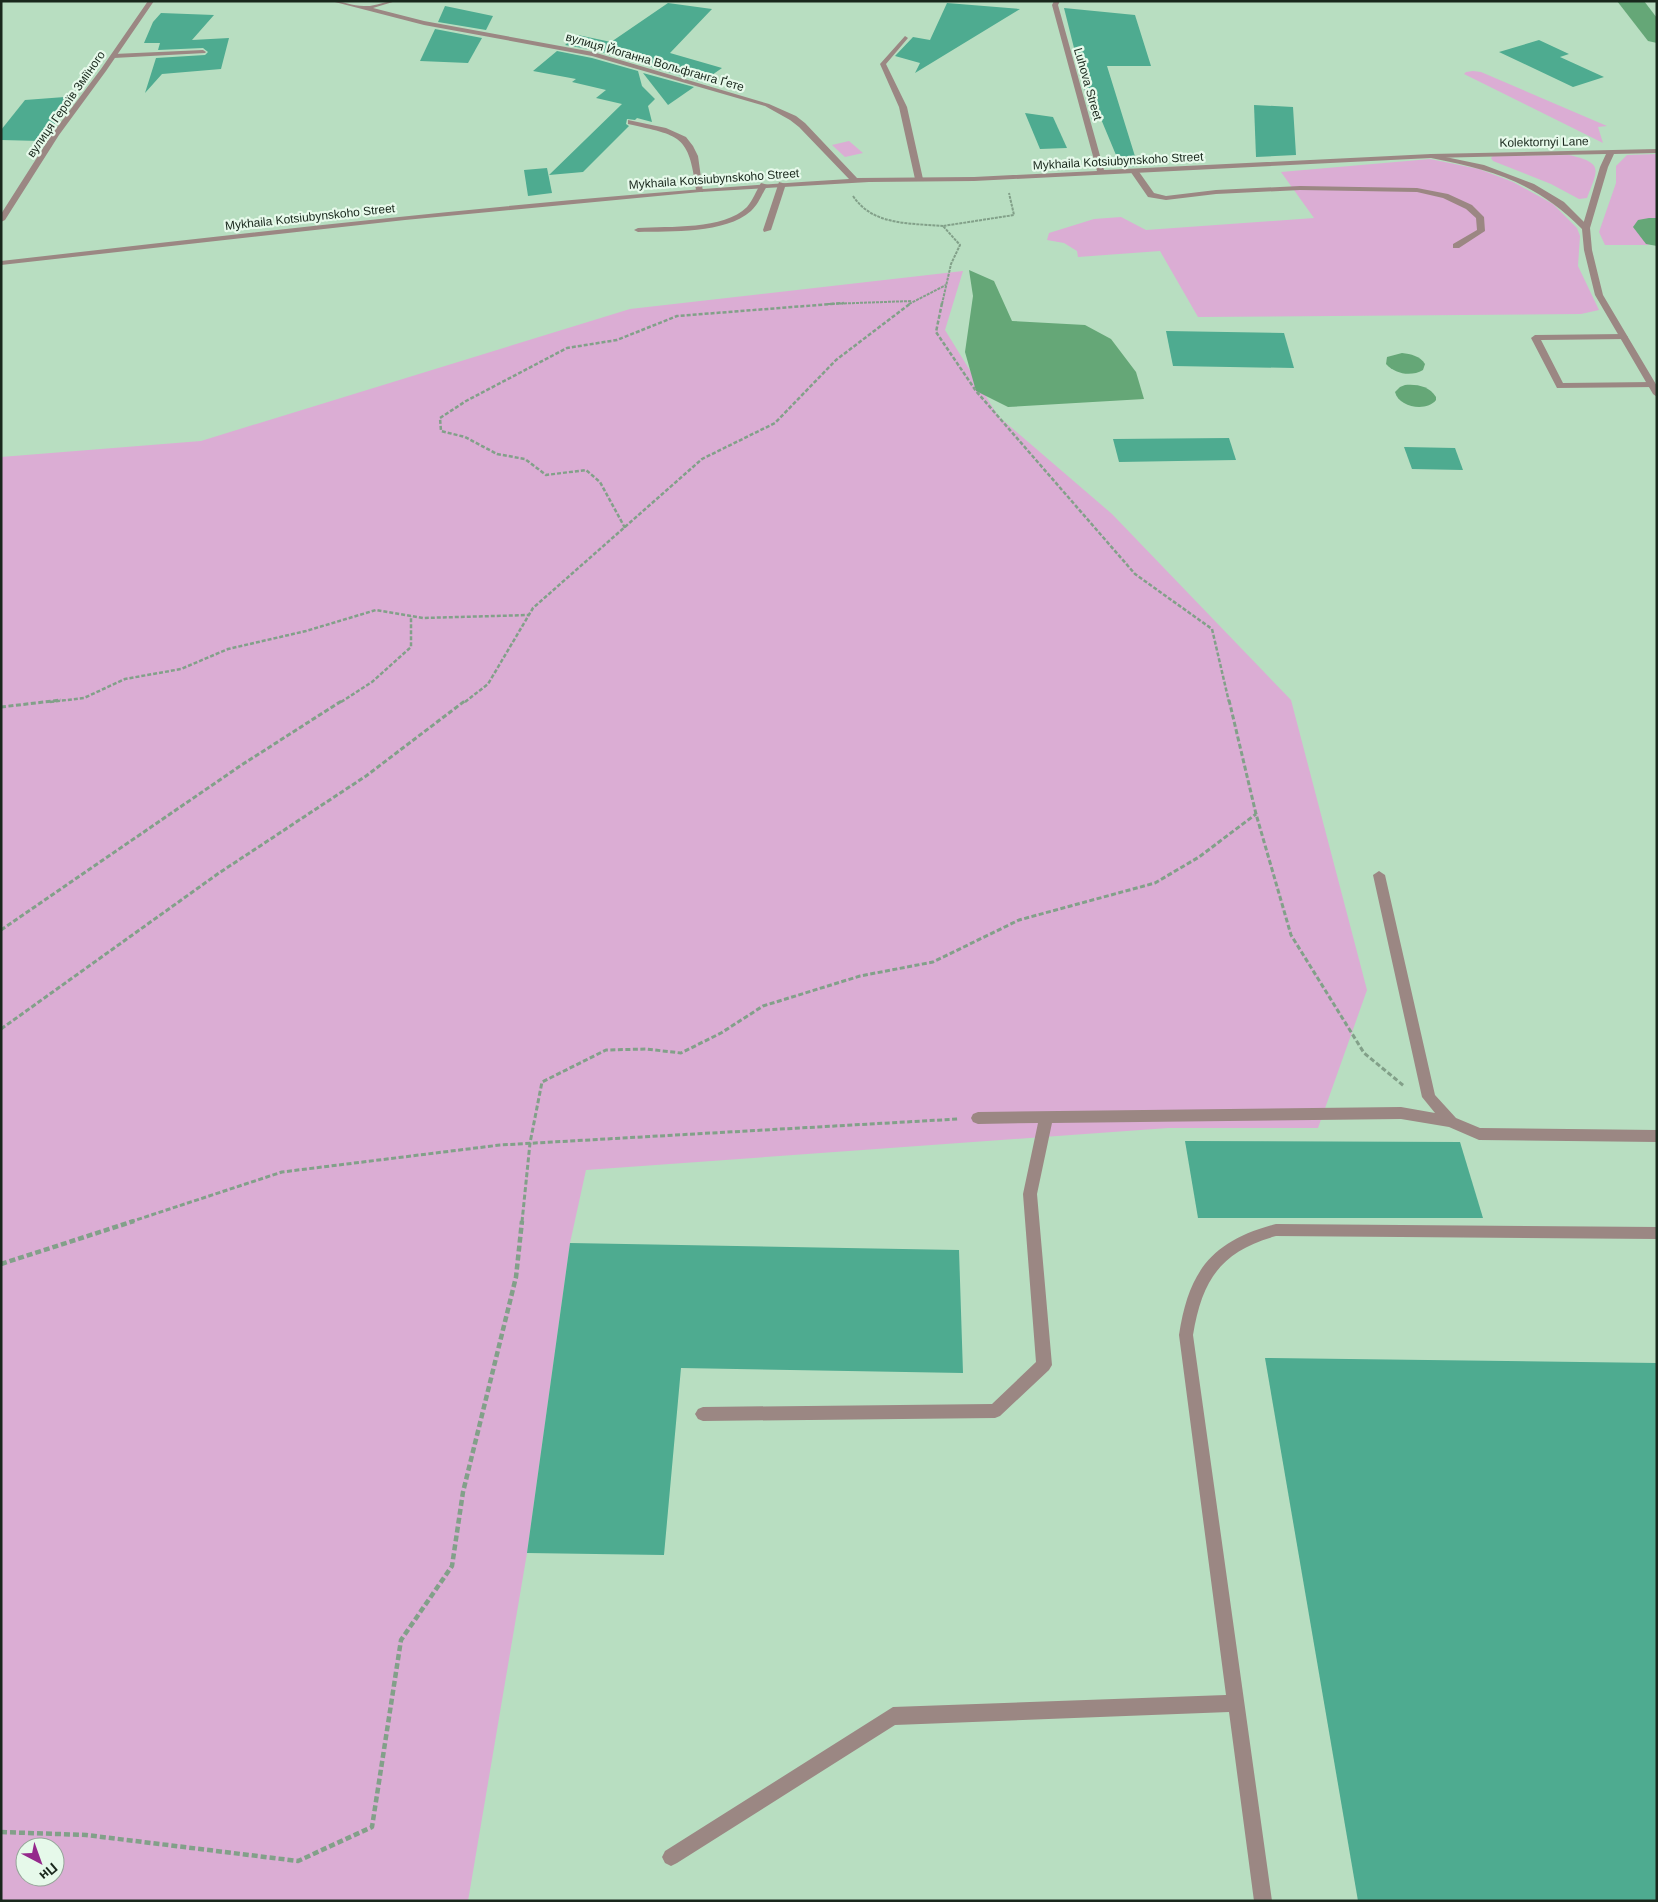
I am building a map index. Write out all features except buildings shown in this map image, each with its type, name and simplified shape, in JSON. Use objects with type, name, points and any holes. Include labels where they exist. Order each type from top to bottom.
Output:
[{"type":"street","name":"вулиця Героїв Зміїного","points":[[1,220],[56,134],[152,1]]},
{"type":"street","name":"вулиця Йоганна Вольфганга Ґете","points":[[334,1],[424,23],[593,54],[767,105],[787,114],[802,125],[854,180]]},
{"type":"street","points":[[366,8],[393,1]]},
{"type":"street","name":"Luhova Street","points":[[1057,1],[1054,5],[1101,173]]},
{"type":"street","points":[[905,38],[883,64],[903,107],[919,180]]},
{"type":"street","points":[[114,56],[203,52]]},
{"type":"street","points":[[631,122],[674,133],[689,142],[693,152],[700,190]]},
{"type":"street","name":"Kolektornyi Lane","points":[[1431,156],[1657,151]]},
{"type":"street","points":[[1611,152],[1604,167],[1586,228],[1588,250],[1599,295],[1654,390]]},
{"type":"street","points":[[1431,156],[1466,162],[1533,187],[1560,204],[1586,228]]},
{"type":"street","name":"Mykhaila Kotsiubynskoho Street","points":[[1,263],[396,219],[764,185],[854,180],[1005,178],[1431,156]]},
{"type":"street","points":[[1134,171],[1151,196],[1166,198],[1216,192],[1300,188],[1417,190],[1445,196],[1469,206],[1480,217],[1481,231],[1456,246]]},
{"type":"street","points":[[767,230],[782,184]]},
{"type":"street","points":[[638,230],[712,224],[735,219],[749,209],[764,185]]},
{"type":"street","points":[[1624,337],[1535,338],[1560,386],[1654,390]]},
{"type":"street","points":[[1379,875],[1429,1097],[1451,1122]]},
{"type":"street","points":[[978,1118],[1401,1113],[1451,1122],[1479,1134],[1657,1136]]},
{"type":"street","points":[[703,1414],[995,1411],[1044,1364],[1030,1194],[1046,1117]]},
{"type":"street","points":[[1263,1901],[1186,1335],[1188,1314],[1198,1286],[1220,1256],[1244,1240],[1276,1230],[1657,1233]]},
{"type":"street","points":[[671,1858],[893,1716],[1236,1703]]},
{"type":"path","points":[[845,181],[856,204],[864,211],[884,219],[943,226],[1014,215],[1005,178]]},
{"type":"path","points":[[943,226],[960,246],[951,264],[936,332],[976,391],[1135,574],[1212,629],[1256,814],[1291,935],[1364,1053],[1407,1088]]},
{"type":"path","points":[[1,1029],[219,873],[366,776],[488,684],[533,608],[702,459],[776,423],[836,360],[915,301],[946,285]]},
{"type":"path","points":[[625,528],[600,482],[586,470],[546,475],[525,459],[497,454],[465,437],[441,431],[440,418],[466,401],[567,348],[617,340],[677,316],[856,302],[915,301]]},
{"type":"path","points":[[1,707],[84,698],[125,679],[181,669],[228,649],[306,631],[376,610],[423,618],[529,616]]},
{"type":"path","points":[[1,930],[240,766],[372,682],[411,647],[411,616]]},
{"type":"path","points":[[1,1832],[86,1835],[298,1861],[372,1827],[401,1640],[452,1566],[463,1492],[516,1277],[530,1143],[542,1082],[606,1050],[646,1050],[681,1053],[721,1033],[763,1006],[860,976],[933,962],[1019,920],[1155,883],[1199,857],[1256,814]]},
{"type":"path","points":[[1,1264],[282,1172],[500,1145],[978,1118]]},
{"type":"shaded area","points":[[1473,71],[1481,72],[1607,126],[1598,127],[1603,143],[1464,74]]},
{"type":"shaded area","points":[[849,141],[863,153],[845,157],[832,145]]},
{"type":"shaded area","points":[[1657,154],[1657,234],[1642,235],[1649,245],[1605,245],[1599,232],[1616,183],[1616,166],[1627,155]]},
{"type":"shaded area","points":[[1569,155],[1593,164],[1595,169],[1594,180],[1587,198],[1579,199],[1551,184],[1493,161],[1491,158],[1493,156]]},
{"type":"shaded area","points":[[1430,159],[1479,169],[1513,182],[1553,204],[1577,228],[1580,236],[1578,266],[1599,310],[1581,314],[1198,317],[1160,251],[1078,257],[1077,251],[1064,243],[1047,240],[1049,233],[1094,219],[1121,217],[1146,230],[1314,218],[1281,172]]},
{"type":"shaded area","points":[[969,270],[994,281],[1012,321],[1085,325],[1111,339],[1136,372],[1144,399],[1008,407],[976,391],[965,352],[973,296]]},
{"type":"shaded area","points":[[963,271],[945,330],[998,416],[1112,514],[1291,700],[1367,990],[1318,1128],[1168,1128],[586,1170],[570,1243],[527,1553],[468,1901],[1,1901],[1,457],[201,441],[630,309]]},
{"type":"shaded area","points":[[1402,353],[1421,359],[1425,364],[1423,370],[1408,374],[1398,372],[1386,364],[1387,357]]},
{"type":"shaded area","points":[[1405,385],[1418,385],[1426,388],[1433,393],[1436,400],[1426,406],[1407,405],[1402,402],[1395,392]]},
{"type":"waterway","points":[[1630,1],[1657,35]]},
{"type":"waterway","points":[[1657,227],[1649,227],[1657,237]]}]
